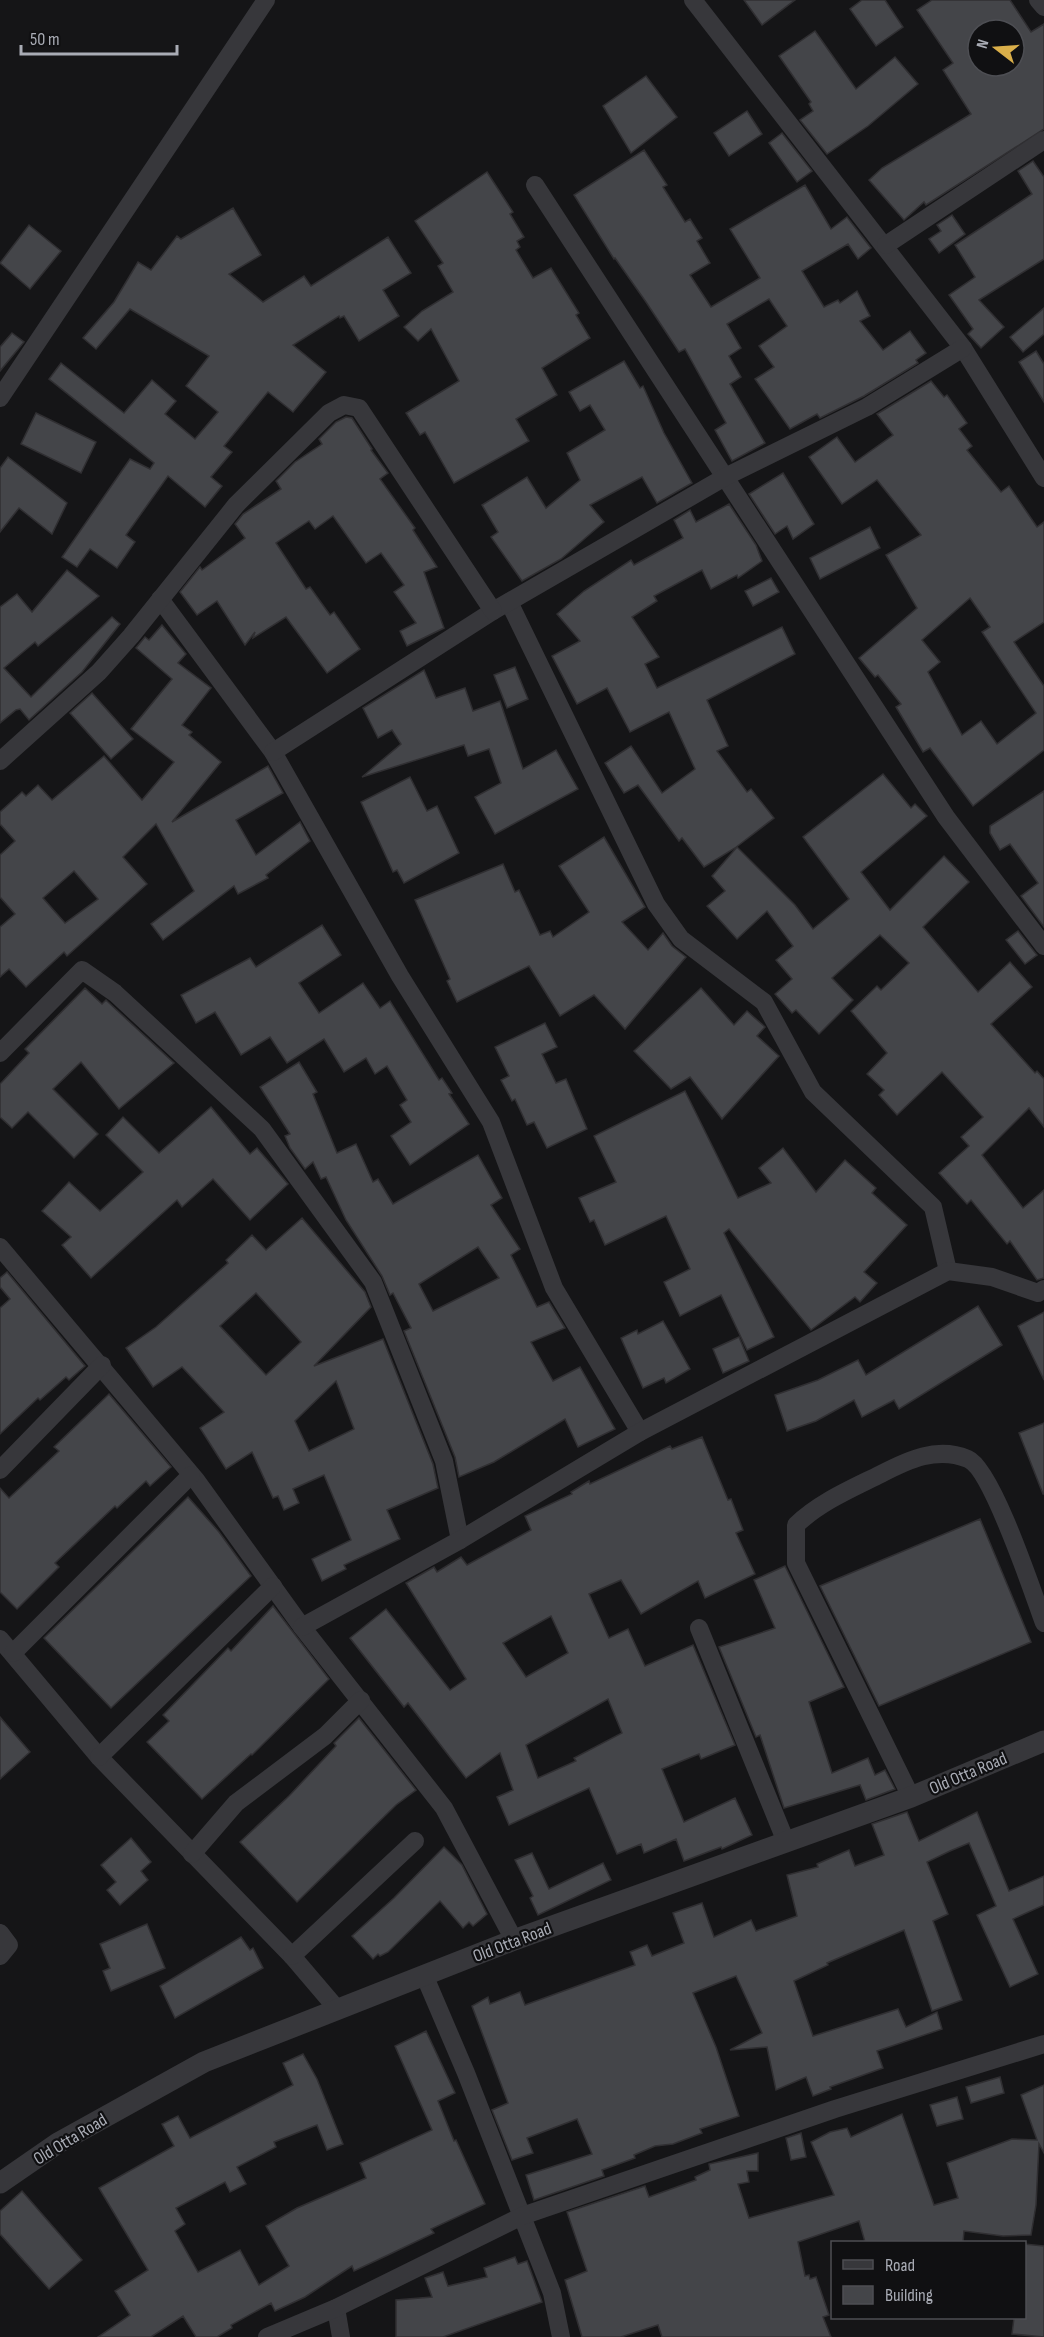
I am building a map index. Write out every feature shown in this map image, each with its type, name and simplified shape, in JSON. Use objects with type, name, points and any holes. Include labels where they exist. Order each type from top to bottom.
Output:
[{"type":"street","points":[[0,398],[266,0]]},
{"type":"street","points":[[693,0],[886,245],[963,348],[1044,478]]},
{"type":"street","points":[[1038,0],[1044,7]]},
{"type":"street","points":[[886,245],[1044,140]]},
{"type":"street","points":[[535,185],[946,818],[1042,938]]},
{"type":"street","points":[[273,752],[501,607],[725,477],[867,407],[963,348]]},
{"type":"street","points":[[0,761],[99,672],[131,636],[236,505],[329,413],[344,405],[359,408],[501,607],[656,904],[681,939],[764,1002],[813,1092],[933,1207],[948,1271]]},
{"type":"street","points":[[160,599],[273,752],[400,976],[491,1122],[554,1288],[640,1432]]},
{"type":"street","points":[[0,1053],[82,970],[115,993],[262,1129],[373,1282],[444,1461],[460,1539]]},
{"type":"street","points":[[0,1247],[102,1365],[191,1475],[302,1627],[444,1808],[514,1940]]},
{"type":"street","points":[[302,1627],[460,1539],[640,1432],[948,1271],[992,1277],[1038,1293],[1044,1289]]},
{"type":"street","points":[[0,1470],[102,1365]]},
{"type":"street","points":[[911,1797],[796,1563],[796,1525],[812,1509],[913,1457],[949,1454],[970,1460],[990,1485],[1044,1623]]},
{"type":"street","points":[[13,1653],[191,1475]]},
{"type":"street","points":[[99,1757],[273,1586]]},
{"type":"street","points":[[699,1628],[786,1842]]},
{"type":"street","points":[[0,1639],[99,1757],[292,1956],[338,2010]]},
{"type":"street","points":[[192,1854],[236,1803],[325,1736],[361,1700]]},
{"type":"street","name":"Old Otta Road","points":[[0,2183],[58,2143],[204,2062],[425,1977],[514,1940],[911,1797],[1044,1741]]},
{"type":"street","points":[[292,1956],[415,1841]]},
{"type":"street","points":[[0,1933],[9,1945],[0,1956]]},
{"type":"street","points":[[425,1977],[466,2073],[552,2293],[561,2337]]},
{"type":"street","points":[[267,2337],[336,2308],[522,2216],[836,2109],[1044,2044]]},
{"type":"street","points":[[336,2308],[341,2337]]},
{"type":"building","points":[[744,0],[795,0],[762,25]]},
{"type":"building","points":[[862,0],[885,0],[903,27],[876,46],[850,9]]},
{"type":"building","points":[[932,0],[1010,0],[1022,18],[966,18],[966,78],[1026,78],[1026,24],[1031,32],[1044,24],[1044,129],[926,205],[924,202],[904,220],[869,180],[882,168],[971,114],[943,70],[953,63],[917,10]]},
{"type":"building","points":[[815,31],[856,89],[895,57],[918,84],[868,126],[827,154],[800,120],[813,111],[809,104],[811,102],[779,56]]},
{"type":"building","points":[[646,76],[677,117],[631,153],[603,106]]},
{"type":"building","points":[[747,111],[762,134],[729,156],[714,133]]},
{"type":"building","points":[[782,133],[812,171],[797,182],[769,143]]},
{"type":"building","points":[[644,150],[667,185],[663,187],[685,222],[690,219],[702,238],[697,241],[710,263],[690,275],[711,307],[760,278],[730,229],[805,185],[831,229],[847,217],[871,248],[858,259],[848,244],[802,271],[824,307],[838,300],[840,303],[857,291],[870,316],[860,321],[883,350],[910,331],[926,353],[916,360],[918,363],[864,396],[820,418],[817,414],[790,429],[755,379],[774,367],[759,346],[787,326],[769,299],[727,324],[741,348],[729,356],[741,377],[730,384],[765,443],[732,461],[715,430],[726,423],[685,349],[679,352],[614,259],[574,195]]},
{"type":"building","points":[[1033,161],[1044,177],[1044,259],[979,300],[1004,327],[981,348],[968,334],[973,329],[949,295],[975,277],[955,245],[1032,194],[1018,171]]},
{"type":"building","points":[[487,172],[513,212],[510,214],[524,237],[517,241],[520,247],[516,250],[533,278],[551,268],[579,313],[576,315],[590,338],[542,368],[557,395],[516,419],[529,441],[454,483],[425,432],[420,435],[406,413],[459,381],[431,329],[418,341],[404,327],[422,311],[453,292],[438,266],[443,263],[415,221]]},
{"type":"building","points":[[233,208],[261,255],[229,274],[263,302],[304,276],[311,286],[388,237],[411,273],[383,290],[399,316],[359,341],[344,316],[340,318],[339,316],[293,345],[326,372],[293,412],[268,392],[224,446],[232,452],[211,477],[222,486],[205,507],[168,476],[126,535],[135,542],[117,568],[90,549],[77,567],[62,557],[130,459],[150,469],[154,463],[49,379],[61,363],[124,413],[152,380],[176,401],[165,414],[195,439],[218,412],[186,386],[209,356],[130,309],[96,349],[83,338],[114,302],[138,262],[151,270],[177,236],[181,239]]},
{"type":"building","points":[[952,215],[965,234],[939,253],[929,239],[941,231],[937,225]]},
{"type":"building","points":[[29,225],[61,251],[30,289],[0,263]]},
{"type":"building","points":[[1044,308],[1044,334],[1023,352],[1010,337]]},
{"type":"building","points":[[12,333],[24,342],[0,371],[0,347]]},
{"type":"building","points":[[1036,351],[1044,364],[1044,402],[1019,362]]},
{"type":"building","points":[[624,361],[640,388],[643,386],[664,433],[692,483],[657,503],[642,477],[590,505],[604,522],[561,559],[522,581],[491,537],[498,532],[482,505],[527,477],[546,508],[580,480],[567,453],[605,430],[590,405],[580,411],[569,392]]},
{"type":"building","points":[[931,381],[944,397],[947,395],[967,423],[959,429],[972,446],[967,450],[1001,492],[1009,486],[1037,527],[1044,522],[1044,622],[1014,642],[1044,686],[1044,750],[973,806],[930,748],[923,752],[896,707],[901,704],[878,675],[875,677],[859,658],[917,608],[886,555],[921,535],[877,480],[842,504],[809,457],[837,437],[855,462],[893,435],[877,414]],"holes":[[[970,598],[990,627],[982,632],[1036,713],[997,744],[981,721],[962,735],[928,672],[940,662],[922,640]]]},
{"type":"building","points":[[36,413],[96,442],[81,473],[21,444]]},
{"type":"building","points":[[346,417],[352,418],[388,473],[380,479],[415,528],[413,530],[437,567],[424,572],[444,628],[407,646],[400,631],[416,623],[394,592],[404,585],[381,553],[366,563],[333,516],[315,529],[309,521],[276,543],[306,589],[310,587],[330,615],[334,612],[360,649],[327,673],[286,617],[253,638],[255,632],[245,645],[217,601],[197,615],[180,592],[200,567],[202,570],[245,538],[235,524],[243,514],[281,489],[276,481],[295,462],[322,444],[319,439],[336,422]]},
{"type":"building","points":[[8,457],[67,503],[52,534],[19,508],[0,532],[0,468]]},
{"type":"building","points":[[783,473],[814,524],[793,539],[787,526],[775,534],[749,494]]},
{"type":"building","points":[[729,504],[756,545],[762,561],[738,578],[737,575],[711,589],[702,570],[654,596],[657,601],[632,617],[659,657],[645,664],[657,688],[782,627],[795,654],[707,700],[728,746],[717,751],[747,792],[751,789],[774,818],[735,848],[704,867],[682,838],[679,841],[638,785],[624,793],[605,763],[631,746],[662,793],[695,769],[669,712],[630,732],[607,688],[577,704],[552,656],[580,641],[557,614],[584,591],[631,560],[634,565],[683,538],[674,520],[690,510],[696,522]]},
{"type":"building","points":[[870,527],[880,548],[820,579],[810,558]]},
{"type":"building","points":[[67,570],[99,596],[38,646],[35,642],[4,668],[31,697],[112,617],[120,624],[82,672],[29,720],[20,709],[0,723],[0,607],[17,594],[32,612]]},
{"type":"building","points":[[771,578],[779,592],[753,606],[745,591]]},
{"type":"building","points":[[162,625],[186,654],[178,663],[211,688],[182,725],[192,732],[189,735],[221,762],[172,822],[268,766],[283,793],[236,820],[256,855],[300,822],[310,841],[266,875],[268,878],[238,894],[234,886],[163,940],[151,924],[194,891],[156,824],[123,857],[147,884],[67,956],[64,952],[26,987],[9,969],[0,977],[0,927],[15,914],[0,897],[0,855],[15,841],[0,824],[0,812],[22,792],[26,796],[38,785],[52,800],[104,756],[142,800],[174,762],[131,729],[172,679],[136,648],[145,637],[149,640]],"holes":[[[74,871],[98,899],[65,923],[43,898]]]},
{"type":"building","points":[[515,667],[528,699],[507,708],[494,675]]},
{"type":"building","points":[[424,670],[436,698],[465,688],[473,711],[500,701],[523,769],[556,750],[578,789],[495,834],[475,797],[501,783],[489,749],[468,756],[464,745],[362,777],[401,744],[392,730],[378,738],[363,708]]},
{"type":"building","points":[[92,693],[133,739],[111,759],[70,713]]},
{"type":"building","points":[[883,774],[911,808],[915,804],[927,816],[861,872],[890,910],[944,856],[969,882],[923,927],[978,992],[1010,962],[1032,987],[991,1024],[1035,1073],[1037,1071],[1044,1079],[1044,1127],[1029,1108],[982,1155],[1023,1208],[1044,1190],[1044,1278],[1037,1280],[1010,1241],[1007,1244],[971,1200],[967,1204],[939,1173],[969,1146],[961,1137],[983,1117],[942,1072],[897,1115],[879,1095],[884,1090],[867,1074],[887,1053],[851,1011],[877,986],[881,990],[909,963],[880,935],[832,978],[853,1000],[819,1034],[796,1010],[792,1013],[775,994],[792,979],[776,960],[793,946],[767,911],[737,939],[707,906],[725,891],[712,876],[737,847],[795,905],[813,929],[849,899],[803,837]]},
{"type":"building","points":[[410,777],[427,811],[437,806],[459,853],[404,883],[397,870],[393,872],[361,802]]},
{"type":"building","points":[[1044,791],[1044,927],[1021,896],[1038,883],[1010,844],[1000,850],[990,833],[990,826]]},
{"type":"building","points":[[604,837],[645,907],[622,922],[648,950],[663,933],[672,946],[686,957],[625,1029],[594,995],[560,1016],[529,966],[457,1002],[447,981],[450,979],[415,900],[503,864],[515,892],[519,890],[540,935],[550,931],[553,937],[589,912],[559,866]]},
{"type":"building","points":[[322,925],[341,955],[299,983],[319,1013],[363,983],[380,1008],[390,1001],[439,1080],[442,1078],[452,1093],[449,1094],[469,1124],[410,1165],[391,1136],[411,1122],[400,1105],[407,1100],[387,1066],[375,1074],[366,1058],[344,1072],[324,1039],[287,1063],[270,1037],[241,1055],[215,1012],[196,1023],[181,995],[250,958],[256,967]]},
{"type":"building","points":[[1018,931],[1037,955],[1025,964],[1006,940]]},
{"type":"building","points":[[85,988],[102,1004],[106,1000],[174,1063],[119,1109],[81,1062],[53,1089],[98,1134],[74,1158],[28,1112],[12,1128],[0,1117],[0,1084],[29,1053],[25,1049]]},
{"type":"building","points":[[701,988],[734,1025],[747,1011],[765,1027],[757,1036],[779,1056],[722,1119],[690,1077],[671,1089],[634,1051]]},
{"type":"building","points":[[545,1023],[557,1047],[542,1054],[556,1083],[566,1079],[587,1129],[547,1148],[534,1122],[527,1125],[515,1099],[512,1101],[501,1080],[509,1076],[495,1047]]},
{"type":"building","points":[[299,1062],[317,1092],[313,1094],[337,1153],[356,1144],[373,1182],[378,1179],[393,1204],[478,1155],[502,1198],[491,1205],[520,1249],[511,1255],[537,1307],[549,1302],[565,1328],[531,1342],[553,1381],[580,1367],[615,1429],[578,1447],[565,1419],[494,1462],[459,1477],[455,1457],[404,1331],[411,1328],[393,1293],[390,1295],[382,1276],[346,1220],[326,1177],[321,1179],[313,1162],[305,1169],[290,1148],[285,1136],[290,1134],[260,1087]],"holes":[[[478,1247],[499,1278],[433,1311],[419,1284]]]},
{"type":"building","points":[[685,1091],[738,1198],[771,1183],[759,1168],[783,1148],[816,1192],[845,1160],[876,1188],[872,1193],[907,1225],[864,1272],[877,1283],[860,1302],[855,1297],[811,1330],[729,1229],[724,1233],[774,1337],[747,1350],[721,1295],[680,1316],[664,1282],[690,1269],[666,1216],[605,1245],[594,1220],[590,1222],[579,1198],[616,1182],[594,1136]]},
{"type":"building","points":[[211,1107],[250,1154],[257,1148],[288,1184],[250,1220],[213,1179],[182,1207],[177,1200],[91,1278],[62,1245],[71,1237],[42,1211],[69,1182],[100,1211],[143,1172],[106,1135],[123,1117],[159,1153]]},
{"type":"building","points":[[302,1218],[365,1292],[371,1307],[314,1366],[383,1339],[433,1464],[438,1488],[387,1510],[400,1539],[344,1565],[346,1569],[322,1581],[312,1559],[351,1540],[324,1475],[293,1489],[299,1503],[284,1510],[278,1496],[273,1498],[252,1452],[226,1469],[200,1428],[224,1412],[182,1367],[153,1387],[126,1348],[156,1327],[228,1263],[226,1260],[252,1235],[266,1250]],"holes":[[[256,1293],[301,1342],[266,1375],[220,1326]],[[336,1381],[354,1429],[309,1451],[295,1421]]]},
{"type":"building","points":[[7,1272],[85,1366],[69,1380],[66,1377],[40,1400],[38,1398],[0,1434],[0,1308],[10,1299],[0,1287],[0,1278]]},
{"type":"building","points":[[978,1306],[1002,1345],[899,1409],[894,1400],[862,1417],[854,1400],[816,1421],[787,1431],[775,1395],[818,1380],[858,1360],[866,1375]]},
{"type":"building","points":[[1044,1312],[1044,1380],[1018,1326]]},
{"type":"building","points":[[663,1321],[690,1369],[666,1383],[664,1378],[643,1388],[621,1338],[637,1330],[638,1334]]},
{"type":"building","points":[[739,1337],[749,1361],[723,1373],[713,1349]]},
{"type":"building","points":[[109,1394],[171,1467],[150,1486],[146,1481],[117,1508],[115,1506],[55,1563],[59,1567],[17,1609],[0,1592],[0,1488],[9,1498],[59,1451],[54,1447]]},
{"type":"building","points":[[1044,1423],[1044,1494],[1043,1494],[1019,1433]]},
{"type":"building","points":[[702,1437],[743,1530],[736,1533],[755,1574],[705,1598],[698,1581],[641,1614],[621,1580],[589,1594],[609,1638],[628,1629],[645,1666],[693,1645],[735,1745],[701,1759],[699,1754],[662,1769],[684,1822],[735,1798],[752,1835],[722,1849],[721,1847],[684,1861],[676,1839],[644,1853],[641,1844],[617,1854],[589,1788],[509,1825],[497,1797],[513,1790],[500,1753],[466,1778],[408,1703],[404,1707],[350,1638],[386,1609],[450,1690],[466,1679],[406,1583],[434,1567],[437,1572],[461,1557],[467,1565],[531,1530],[525,1516],[572,1494],[571,1492],[589,1481],[590,1484],[670,1446],[672,1449]],"holes":[[[551,1616],[568,1653],[526,1677],[503,1643]],[[608,1699],[622,1733],[574,1758],[576,1761],[538,1778],[526,1745]]]},
{"type":"building","points":[[188,1497],[219,1532],[251,1576],[111,1708],[44,1638]]},
{"type":"building","points":[[980,1519],[1031,1642],[879,1706],[820,1586]]},
{"type":"building","points":[[785,1566],[844,1687],[809,1702],[832,1773],[868,1758],[875,1775],[885,1770],[895,1789],[866,1800],[860,1785],[784,1808],[760,1735],[756,1737],[719,1647],[775,1628],[754,1580]]},
{"type":"building","points":[[273,1606],[329,1679],[252,1755],[202,1799],[147,1742],[169,1721],[163,1715],[228,1648],[231,1651]]},
{"type":"building","points":[[0,1717],[30,1752],[0,1779]]},
{"type":"building","points":[[359,1718],[416,1790],[396,1805],[297,1902],[240,1842],[289,1796],[336,1746],[334,1743]]},
{"type":"building","points":[[907,1812],[919,1841],[977,1812],[1009,1891],[1044,1876],[1044,1905],[1013,1919],[1038,1974],[1010,1987],[977,1915],[996,1906],[969,1843],[950,1851],[927,1862],[948,1914],[933,1921],[962,2000],[932,2011],[904,1930],[827,1963],[828,1965],[794,1981],[813,2036],[898,2009],[906,2027],[937,2012],[942,2029],[877,2051],[883,2068],[830,2087],[831,2089],[813,2096],[806,2077],[776,2090],[767,2047],[730,2050],[762,2033],[736,1976],[693,1993],[716,2047],[739,2116],[700,2129],[702,2133],[673,2144],[655,2146],[634,2155],[635,2158],[602,2170],[604,2176],[534,2200],[526,2175],[592,2154],[577,2119],[527,2138],[533,2153],[512,2160],[492,2110],[508,2103],[472,2006],[488,1997],[490,2004],[520,1992],[525,2005],[635,1965],[630,1952],[647,1945],[652,1956],[684,1943],[673,1913],[702,1903],[714,1937],[751,1920],[756,1931],[797,1916],[787,1875],[818,1867],[817,1864],[849,1850],[855,1866],[884,1855],[872,1824]]},
{"type":"building","points":[[131,1838],[151,1862],[141,1871],[148,1880],[120,1905],[107,1890],[116,1882],[101,1865]]},
{"type":"building","points":[[444,1847],[462,1865],[487,1914],[473,1926],[469,1922],[463,1928],[440,1901],[388,1952],[380,1956],[378,1954],[373,1959],[352,1936],[394,1898]]},
{"type":"building","points":[[532,1853],[549,1889],[603,1863],[611,1880],[538,1915],[530,1898],[533,1896],[515,1860]]},
{"type":"building","points":[[147,1924],[165,1968],[111,1991],[103,1971],[110,1968],[100,1944]]},
{"type":"building","points":[[241,1937],[250,1950],[253,1948],[263,1968],[175,2018],[160,1986]]},
{"type":"building","points":[[426,2031],[455,2093],[438,2101],[454,2141],[456,2140],[485,2204],[431,2229],[434,2233],[354,2271],[352,2266],[305,2297],[275,2311],[271,2303],[231,2325],[232,2328],[217,2337],[196,2337],[183,2316],[151,2337],[98,2337],[130,2315],[115,2291],[148,2270],[99,2188],[174,2146],[162,2124],[178,2116],[190,2138],[293,2085],[283,2063],[303,2054],[317,2079],[343,2144],[327,2150],[317,2125],[274,2142],[276,2147],[237,2167],[246,2184],[230,2192],[225,2182],[176,2208],[185,2224],[175,2231],[198,2272],[240,2250],[259,2285],[289,2266],[266,2226],[297,2208],[366,2178],[360,2163],[432,2130],[395,2046]]},
{"type":"building","points":[[1000,2077],[1004,2093],[971,2103],[966,2087]]},
{"type":"building","points":[[1044,2085],[1044,2153],[1039,2144],[1036,2205],[1031,2235],[1003,2236],[964,2231],[963,2241],[865,2241],[859,2221],[798,2242],[805,2276],[809,2275],[810,2279],[816,2277],[829,2315],[823,2317],[831,2337],[662,2337],[658,2325],[621,2337],[582,2337],[565,2280],[587,2271],[567,2212],[645,2186],[649,2197],[696,2180],[695,2177],[710,2170],[709,2164],[758,2153],[758,2171],[747,2171],[749,2182],[738,2184],[749,2218],[834,2195],[811,2142],[830,2132],[847,2128],[851,2137],[902,2114],[934,2205],[958,2198],[947,2163],[1012,2139],[1037,2140],[1021,2095]]},
{"type":"building","points":[[957,2097],[963,2119],[937,2126],[930,2105]]},
{"type":"building","points":[[801,2133],[806,2157],[791,2160],[786,2138]]},
{"type":"building","points":[[22,2191],[82,2260],[49,2289],[0,2234],[0,2211]]},
{"type":"building","points":[[1026,2244],[1044,2246],[1044,2337],[1012,2334],[1014,2319],[1026,2319]]},
{"type":"building","points":[[515,2257],[518,2264],[527,2261],[542,2302],[443,2337],[396,2337],[396,2300],[432,2297],[425,2278],[443,2272],[448,2286],[487,2277],[484,2268]]}]
